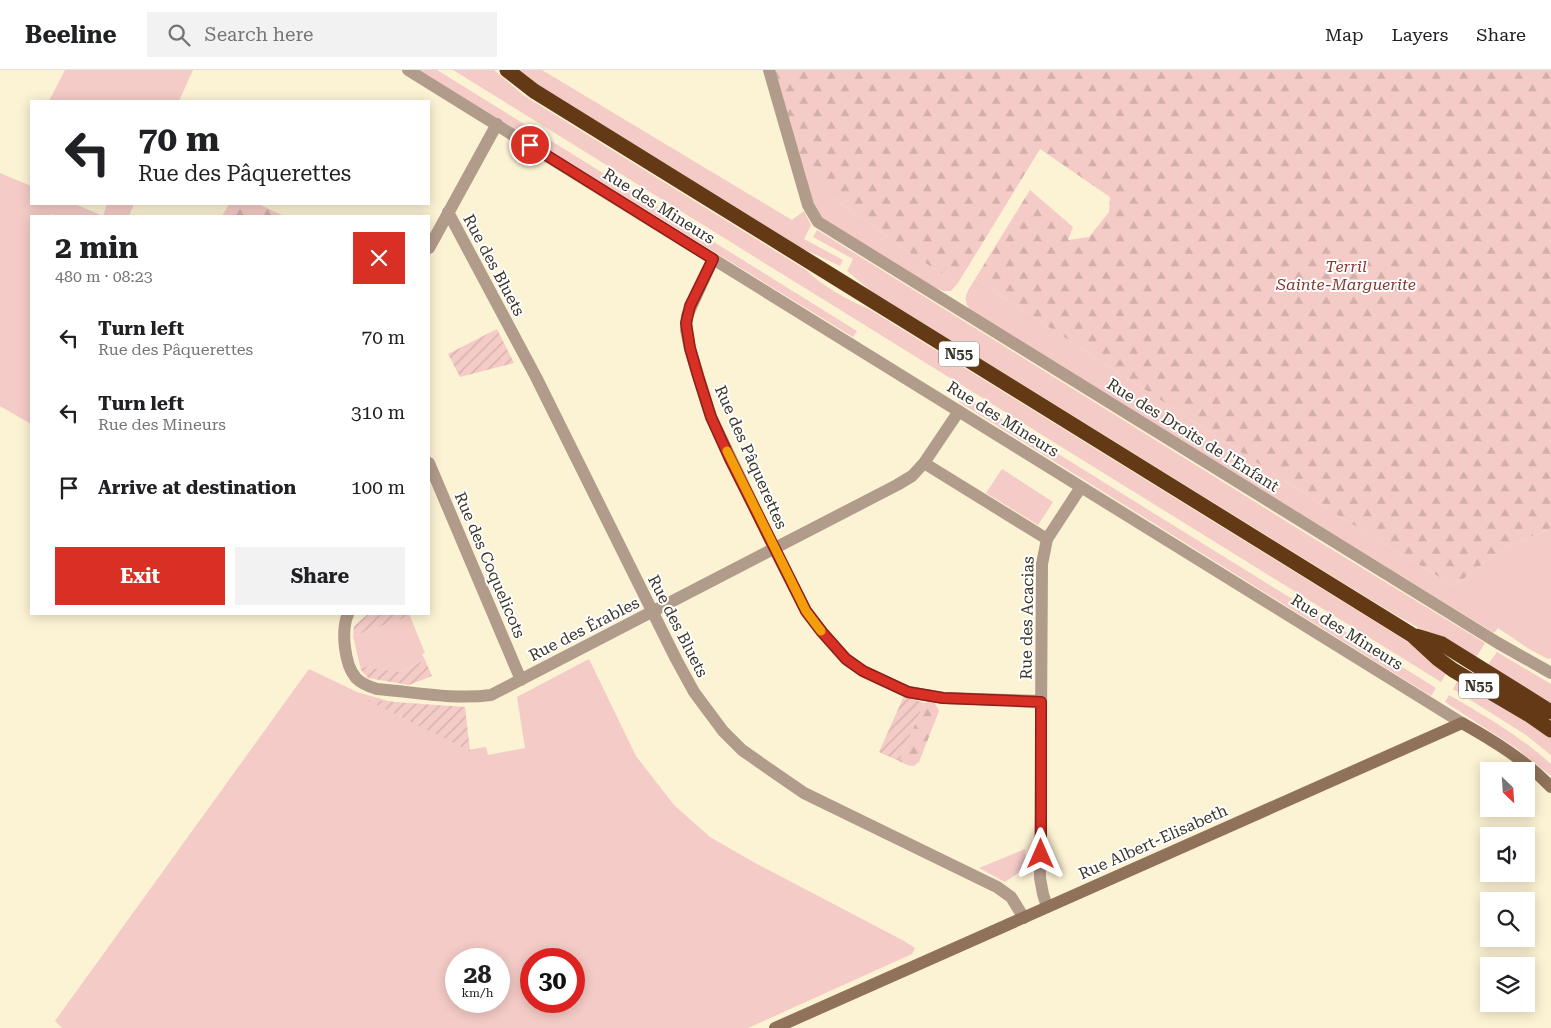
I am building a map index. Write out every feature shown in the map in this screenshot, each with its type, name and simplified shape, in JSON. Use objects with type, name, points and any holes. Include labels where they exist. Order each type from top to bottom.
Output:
[{"type":"highway","name":"N55","points":[[507,70],[542,96],[1412,635],[1445,664],[1551,730]]},
{"type":"highway","name":"N55","points":[[1412,635],[1442,644],[1551,712]]},
{"type":"street","name":"Rue des Mineurs","points":[[408,70],[1462,723],[1499,744],[1534,769],[1551,786]]},
{"type":"street","name":"Rue des Droits de l'Enfant","points":[[769,70],[808,205],[818,222],[1551,674]]},
{"type":"street","points":[[430,246],[497,124]]},
{"type":"street","name":"Rue des Bluets","points":[[448,212],[536,377],[652,612],[697,697],[722,731],[742,750],[804,793],[1003,891],[1011,897],[1024,918]]},
{"type":"street","name":"Rue des Pâquerettes","points":[[713,259],[687,316],[687,336],[711,417],[806,611],[846,659],[863,671],[908,692],[932,697],[1041,702]]},
{"type":"street","name":"Rue des Érables","points":[[348,615],[344,630],[347,655],[352,672],[356,678],[367,686],[377,689],[479,696],[491,695],[906,480],[919,470],[959,411]]},
{"type":"street","points":[[924,463],[1047,539],[1081,486]]},
{"type":"street","name":"Rue des Coquelicots","points":[[430,465],[521,680]]},
{"type":"street","name":"Rue des Acacias","points":[[1047,539],[1042,564],[1040,878],[1042,894],[1047,907]]},
{"type":"street","name":"Rue Albert-Elisabeth","points":[[775,1028],[1462,723]]},
{"type":"green space","points":[[65,70],[193,70],[179,100],[50,100]]},
{"type":"green space","points":[[418,70],[437,70],[857,331],[853,337]]},
{"type":"green space","points":[[453,70],[494,70],[523,95],[806,270],[836,292],[869,309],[1416,647],[1448,670],[1441,682]]},
{"type":"green space","points":[[516,70],[542,70],[792,220],[804,211],[811,225],[804,239],[843,260],[840,266],[797,246],[535,85]]},
{"type":"green space","name":"Terril Sainte-Marguerite","points":[[772,70],[1551,70],[1551,528],[1502,549],[1454,586],[1339,516],[975,279],[1030,190],[1073,227],[1068,240],[1089,237],[1109,212],[1110,197],[1040,149],[958,283],[917,258],[835,199],[804,169],[788,126]]},
{"type":"green space","points":[[804,169],[835,199],[917,258],[958,283],[951,291],[943,291],[931,286],[823,219],[810,196]]},
{"type":"green space","points":[[0,173],[30,186],[30,205],[77,205],[101,215],[30,215],[30,423],[0,406]]},
{"type":"green space","points":[[107,205],[134,205],[129,215],[103,215]]},
{"type":"green space","points":[[228,205],[260,205],[282,215],[223,215]]},
{"type":"green space","points":[[817,230],[1485,643],[1475,659],[1394,614],[871,291],[847,271],[853,259],[813,237]]},
{"type":"green space","points":[[975,279],[1339,516],[1454,586],[1502,549],[1551,528],[1551,658],[1548,659],[1529,649],[1498,628],[1494,633],[971,311],[966,303],[966,295]]},
{"type":"green space","points":[[497,329],[514,363],[460,377],[448,354]]},
{"type":"green space","points":[[963,395],[1436,688],[1431,696],[959,402]]},
{"type":"green space","points":[[1002,469],[1053,502],[1038,525],[986,493]]},
{"type":"green space","points":[[367,615],[410,616],[353,636],[354,626]]},
{"type":"green space","points":[[410,616],[425,653],[422,654],[425,660],[401,672],[360,666],[353,636]]},
{"type":"green space","points":[[1497,652],[1551,684],[1551,707],[1490,669],[1489,663]]},
{"type":"green space","points":[[589,659],[636,756],[674,805],[710,837],[757,864],[904,941],[915,948],[912,954],[748,1028],[62,1028],[55,1021],[309,669],[357,692],[388,701],[432,708],[467,750],[486,747],[488,755],[525,748],[517,697]]},
{"type":"green space","points":[[425,660],[432,676],[409,685],[368,678],[360,666],[401,672]]},
{"type":"green space","points":[[1459,678],[1551,737],[1551,755],[1526,735],[1453,689]]},
{"type":"green space","points":[[1449,695],[1527,744],[1551,764],[1551,776],[1516,748],[1445,702]]},
{"type":"green space","points":[[904,696],[924,703],[899,761],[879,752]]},
{"type":"green space","points":[[367,700],[465,707],[470,751]]},
{"type":"green space","points":[[924,703],[935,703],[939,711],[919,762],[914,766],[907,765],[899,761]]},
{"type":"green space","points":[[1025,849],[1026,868],[1005,882],[979,868]]},
{"type":"slow traffic","points":[[727,451],[806,611],[821,631]]},
{"type":"route","points":[[530,145],[713,259],[690,306],[686,323],[690,348],[711,417],[806,611],[837,650],[863,671],[908,692],[943,698],[1041,702],[1041,854]]}]
